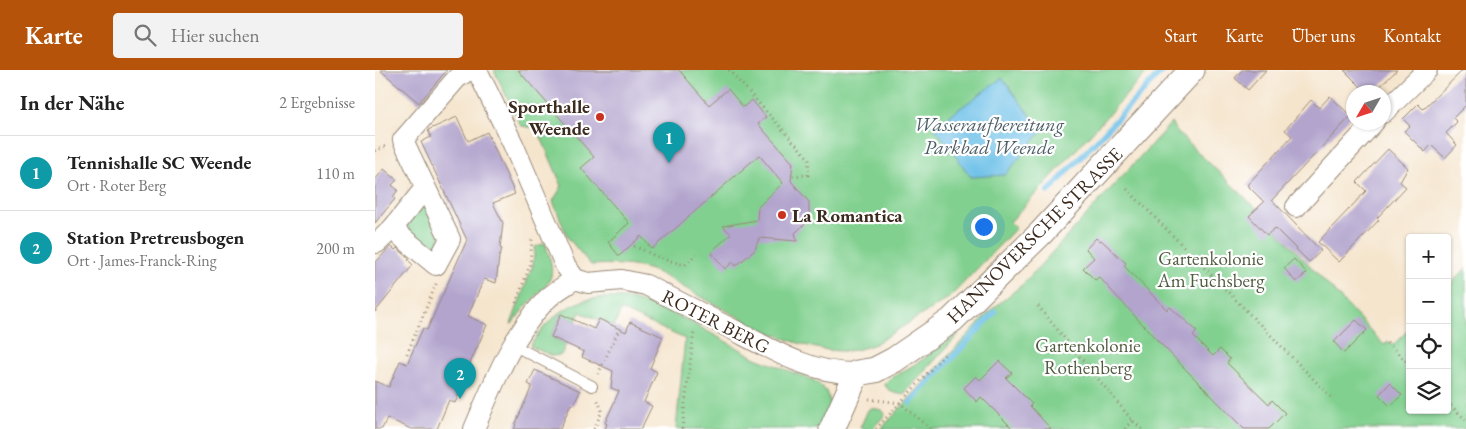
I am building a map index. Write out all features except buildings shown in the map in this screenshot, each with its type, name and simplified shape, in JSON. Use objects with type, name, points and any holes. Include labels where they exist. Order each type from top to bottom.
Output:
[{"type":"street","points":[[392,229],[436,265],[451,239],[403,140],[457,78],[469,70]]},
{"type":"street","points":[[474,429],[513,345],[525,325],[545,301],[575,279],[565,265],[513,144],[477,70]]},
{"type":"street","name":"HANNOVERSCHE STRASSE","points":[[857,373],[875,370],[894,360],[952,320],[1035,240],[1192,70]]},
{"type":"street","points":[[1391,105],[1427,70]]},
{"type":"street","points":[[1296,207],[1367,130]]},
{"type":"street","points":[[377,243],[392,229],[425,188]]},
{"type":"street","name":"ROTER BERG","points":[[575,279],[588,283],[622,280],[646,285],[794,359],[840,373],[857,373]]},
{"type":"street","points":[[832,429],[857,373]]},
{"type":"lane","points":[[513,345],[592,386]]},
{"type":"path","points":[[729,70],[809,159],[808,175],[792,176]]},
{"type":"path","points":[[1127,189],[1333,399]]},
{"type":"path","points":[[513,309],[530,265],[532,236]]},
{"type":"path","points":[[634,246],[662,260],[685,265],[696,254]]},
{"type":"path","points":[[407,354],[439,278],[436,265]]},
{"type":"path","points":[[1038,306],[1131,420],[1142,429]]},
{"type":"path","points":[[682,429],[696,311]]},
{"type":"path","points":[[1387,343],[1406,361]]},
{"type":"path","points":[[847,397],[900,403],[931,429]]},
{"type":"path","points":[[876,429],[900,403]]},
{"type":"path","points":[[1451,406],[1466,420]]},
{"type":"path","points":[[1125,429],[1131,420]]},
{"type":"green space","points":[[494,70],[1149,70],[1010,222],[1016,228],[950,297],[875,344],[859,349],[842,351],[823,349],[782,337],[740,318],[651,270],[621,265],[591,265],[568,238],[553,201],[562,186],[537,128],[521,126]]},
{"type":"green space","points":[[1171,123],[1177,132],[1257,209],[1384,345],[1388,341],[1393,345],[1406,332],[1406,414],[1451,414],[1451,284],[1466,268],[1466,429],[881,429],[991,310],[1023,284]]},
{"type":"green space","points":[[422,207],[426,208],[440,231],[440,242],[431,249],[407,230],[408,224]]},
{"type":"green space","points":[[545,243],[551,264],[552,272],[550,278],[542,290],[511,324],[533,265],[535,247]]},
{"type":"green space","points":[[595,298],[626,298],[652,305],[687,320],[756,358],[815,381],[826,391],[832,408],[821,429],[676,429],[685,339],[621,310],[614,326],[580,312],[576,321],[561,315],[551,337],[566,344],[561,355],[552,356],[530,346],[548,323],[572,305]]},
{"type":"green space","points":[[958,333],[904,394],[893,392],[884,384],[922,360]]},
{"type":"green space","points":[[871,408],[882,410],[885,414],[884,416],[872,429],[860,428],[868,410]]},
{"type":"water","name":"Wasseraufbereitung Parkbad Weende","points":[[1002,78],[1042,131],[1005,175],[971,177],[934,127]]},
{"type":"waterway","points":[[1048,192],[1163,70]]},
{"type":"waterway","points":[[910,403],[995,312]]},
{"type":"place","name":"Sporthalle Weende","points":[[600,117]]},
{"type":"place","name":"Tennishalle SC Weende","points":[[669,163]]},
{"type":"place","name":"La Romantica","points":[[782,215]]},
{"type":"place","name":"Station Pretreusbogen","points":[[460,399]]},
{"type":"park label","name":"Gartenkolonie Am Fuchsberg","points":[[1211,269]]},
{"type":"park label","name":"Gartenkolonie Rothenberg","points":[[1088,356]]}]
